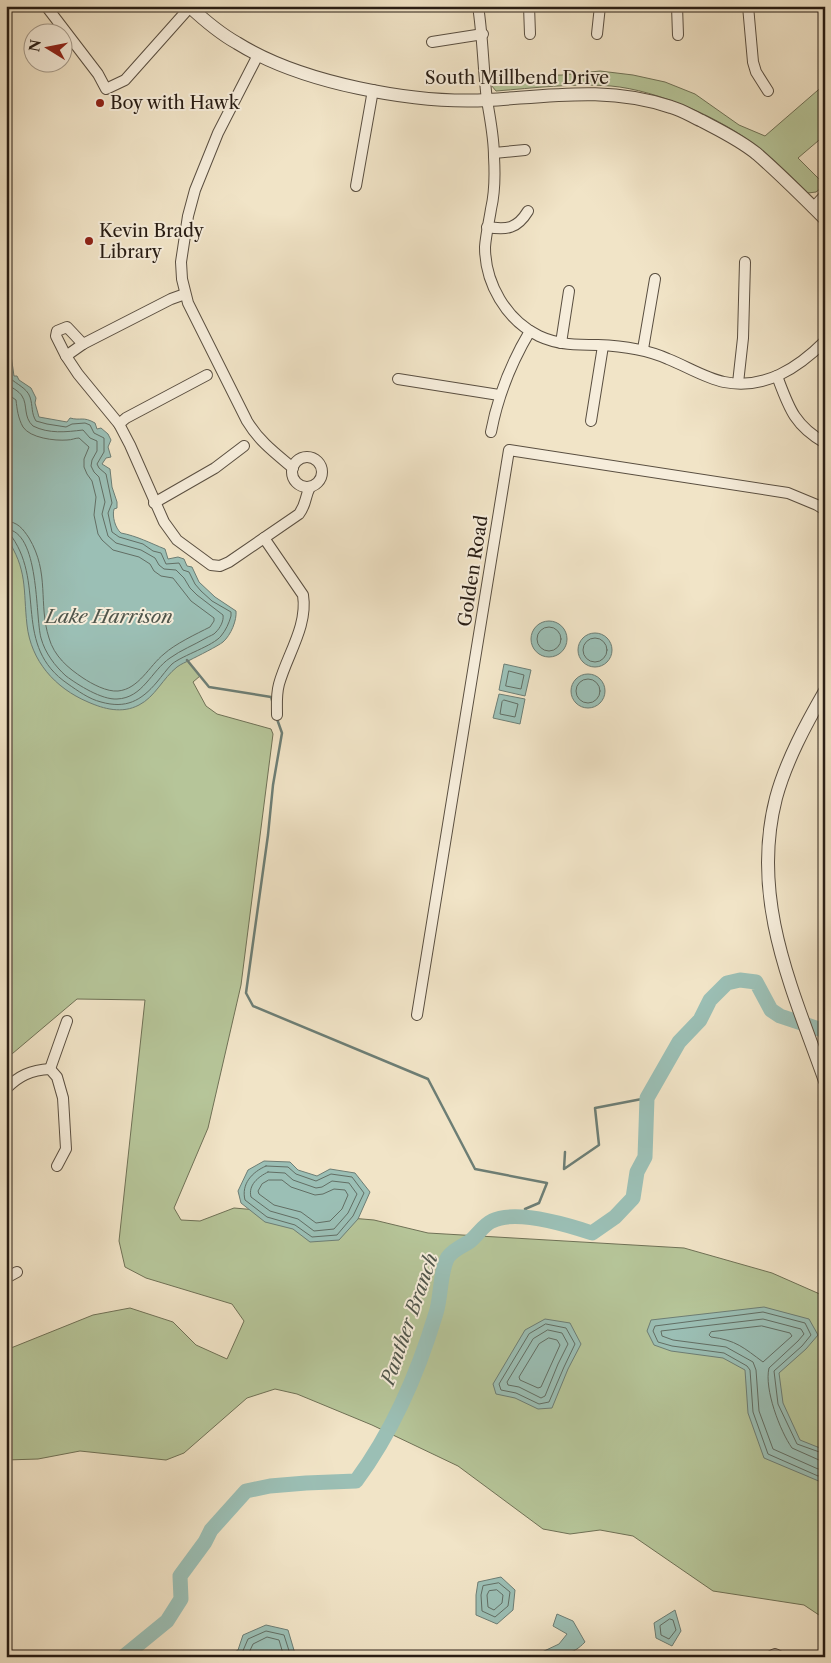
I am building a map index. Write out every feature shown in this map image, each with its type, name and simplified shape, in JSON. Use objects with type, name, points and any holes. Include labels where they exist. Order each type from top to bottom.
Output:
[{"type":"street","points":[[46,6],[92,67],[106,89],[125,80],[190,6]]},
{"type":"street","name":"South Millbend Drive","points":[[190,6],[220,32],[258,55],[323,80],[424,98],[487,100],[539,94],[596,93],[640,98],[672,107],[689,114],[744,145],[825,219]]},
{"type":"street","points":[[478,6],[483,34],[487,100],[492,125],[495,176],[492,208],[487,227],[486,258],[498,298],[517,321],[530,331],[550,341],[573,345],[643,349],[711,377],[725,382],[738,383],[754,383],[792,369],[825,341]]},
{"type":"street","points":[[529,6],[530,34]]},
{"type":"street","points":[[597,34],[600,6]]},
{"type":"street","points":[[677,6],[678,35]]},
{"type":"street","points":[[748,6],[753,62],[756,72],[768,92]]},
{"type":"street","points":[[432,42],[483,34]]},
{"type":"street","points":[[258,55],[218,133],[194,190],[181,262],[185,294],[221,370],[255,435],[293,468]]},
{"type":"street","points":[[356,186],[373,90]]},
{"type":"street","points":[[494,153],[525,150]]},
{"type":"street","points":[[813,208],[825,195]]},
{"type":"street","points":[[487,227],[501,229],[514,227],[523,220],[528,211]]},
{"type":"street","points":[[738,383],[744,338],[745,262]]},
{"type":"street","points":[[643,349],[655,279]]},
{"type":"street","points":[[561,343],[569,291]]},
{"type":"street","points":[[66,356],[83,344],[185,294]]},
{"type":"street","points":[[83,344],[67,327],[57,331],[56,336],[66,356],[78,374],[119,424],[164,522],[177,540],[211,565],[220,566],[229,562],[299,514],[306,505],[307,493],[310,487],[321,478],[321,466],[318,462],[314,458],[303,457],[298,460],[292,473],[298,484],[310,487]]},
{"type":"street","points":[[491,432],[506,375],[530,331]]},
{"type":"street","points":[[591,421],[603,346]]},
{"type":"street","points":[[119,424],[126,418],[207,374]]},
{"type":"street","points":[[776,376],[790,411],[800,425],[825,443]]},
{"type":"street","points":[[398,379],[499,396]]},
{"type":"street","points":[[154,503],[215,468],[244,446]]},
{"type":"street","name":"Golden Road","points":[[417,1015],[509,450],[788,493],[818,505],[825,510]]},
{"type":"street","points":[[264,538],[303,595],[304,605],[302,618],[279,683],[277,715]]},
{"type":"street","points":[[825,691],[784,776],[776,798],[770,837],[768,873],[772,917],[779,948],[794,997],[825,1082]]},
{"type":"street","points":[[50,1069],[67,1021]]},
{"type":"street","points":[[6,1089],[26,1073],[50,1069]]},
{"type":"street","points":[[50,1069],[57,1077],[63,1098],[66,1149],[57,1166]]},
{"type":"street","points":[[6,1278],[17,1272]]},
{"type":"street","points":[[769,1657],[775,1654],[781,1657]]},
{"type":"green space","points":[[600,71],[633,75],[665,82],[695,94],[739,125],[765,136],[825,84],[825,135],[798,158],[825,185],[816,192],[808,193],[766,154],[728,127],[689,108],[649,93],[597,85],[554,86],[496,91],[491,85],[491,79],[499,77],[562,75]]},
{"type":"green space","points":[[6,449],[200,676],[193,682],[206,706],[217,714],[271,729],[273,734],[241,985],[208,1128],[174,1208],[181,1220],[200,1221],[234,1208],[374,1220],[428,1233],[684,1248],[772,1273],[822,1295],[825,1299],[825,1614],[819,1615],[804,1605],[713,1591],[633,1536],[600,1530],[570,1534],[543,1529],[458,1466],[372,1425],[297,1394],[275,1389],[247,1398],[184,1453],[166,1460],[80,1451],[38,1459],[6,1460],[6,1350],[93,1315],[130,1308],[173,1322],[196,1345],[227,1359],[244,1321],[232,1304],[146,1278],[125,1267],[119,1241],[145,1000],[77,999],[6,1059]]},
{"type":"water","name":"Lake Harrison","points":[[6,340],[11,355],[14,376],[17,376],[19,380],[31,388],[36,398],[35,403],[39,417],[67,422],[70,418],[88,420],[95,423],[97,429],[101,428],[108,434],[111,440],[108,447],[111,457],[106,458],[102,464],[110,469],[112,487],[117,502],[117,508],[113,512],[119,531],[165,549],[168,559],[178,557],[184,559],[187,566],[192,567],[199,582],[215,597],[236,611],[233,627],[223,642],[177,667],[145,702],[133,708],[113,710],[94,705],[65,689],[55,681],[39,661],[29,638],[21,570],[6,537]]},
{"type":"water","points":[[549,621],[561,627],[567,639],[561,651],[549,657],[537,651],[531,639],[537,627]]},
{"type":"water","points":[[595,633],[602,634],[607,638],[611,643],[611,657],[607,662],[602,666],[595,667],[588,666],[583,662],[579,657],[578,650],[579,643],[583,638],[588,634]]},
{"type":"water","points":[[504,664],[531,670],[525,696],[499,690]]},
{"type":"water","points":[[588,674],[595,675],[600,679],[604,684],[604,698],[600,703],[595,707],[588,708],[581,707],[576,703],[572,698],[571,691],[572,684],[576,679],[581,675]]},
{"type":"water","points":[[499,694],[525,699],[520,724],[493,718]]},
{"type":"water","points":[[264,1161],[290,1162],[298,1170],[317,1176],[330,1169],[355,1173],[370,1192],[358,1219],[339,1240],[310,1242],[293,1229],[265,1222],[241,1203],[238,1191],[248,1170]]},
{"type":"water","points":[[764,1307],[809,1319],[818,1335],[806,1349],[779,1373],[783,1403],[800,1440],[825,1450],[825,1477],[821,1482],[764,1458],[748,1413],[745,1370],[723,1358],[671,1351],[654,1345],[647,1331],[651,1320]]},
{"type":"water","points":[[545,1319],[570,1323],[581,1344],[568,1369],[552,1408],[538,1409],[515,1398],[496,1394],[493,1384],[525,1330]]},
{"type":"water","points":[[501,1577],[515,1590],[513,1610],[497,1624],[476,1615],[476,1595],[478,1582]]},
{"type":"water","points":[[675,1610],[681,1631],[672,1646],[656,1638],[654,1623]]},
{"type":"water","points":[[557,1614],[573,1621],[585,1642],[576,1650],[565,1654],[542,1652],[559,1644],[567,1634],[553,1626]]},
{"type":"water","points":[[266,1625],[288,1630],[296,1657],[226,1657],[238,1650],[243,1635]]},
{"type":"waterway","points":[[187,660],[209,687],[271,697],[273,704]]},
{"type":"waterway","points":[[277,719],[282,733],[273,785],[246,993],[253,1006],[428,1079],[475,1169],[547,1183],[539,1203],[525,1209],[529,1217]]},
{"type":"waterway","name":"Panther Branch","points":[[123,1657],[167,1621],[181,1599],[180,1576],[205,1542],[211,1530],[246,1491],[270,1486],[356,1481],[382,1442],[413,1379],[436,1313],[445,1263],[452,1252],[469,1242],[489,1223],[502,1218],[528,1217],[592,1233],[615,1217],[633,1198],[637,1172],[645,1157],[647,1098],[679,1042],[700,1020],[710,1000],[727,983],[740,980],[756,982],[771,1010],[780,1016],[825,1031]]},
{"type":"waterway","points":[[565,1152],[564,1169],[599,1145],[595,1108],[647,1098]]},
{"type":"place","name":"Boy with Hawk","points":[[100,103]]},
{"type":"place","name":"Kevin Brady Library","points":[[89,241]]}]
